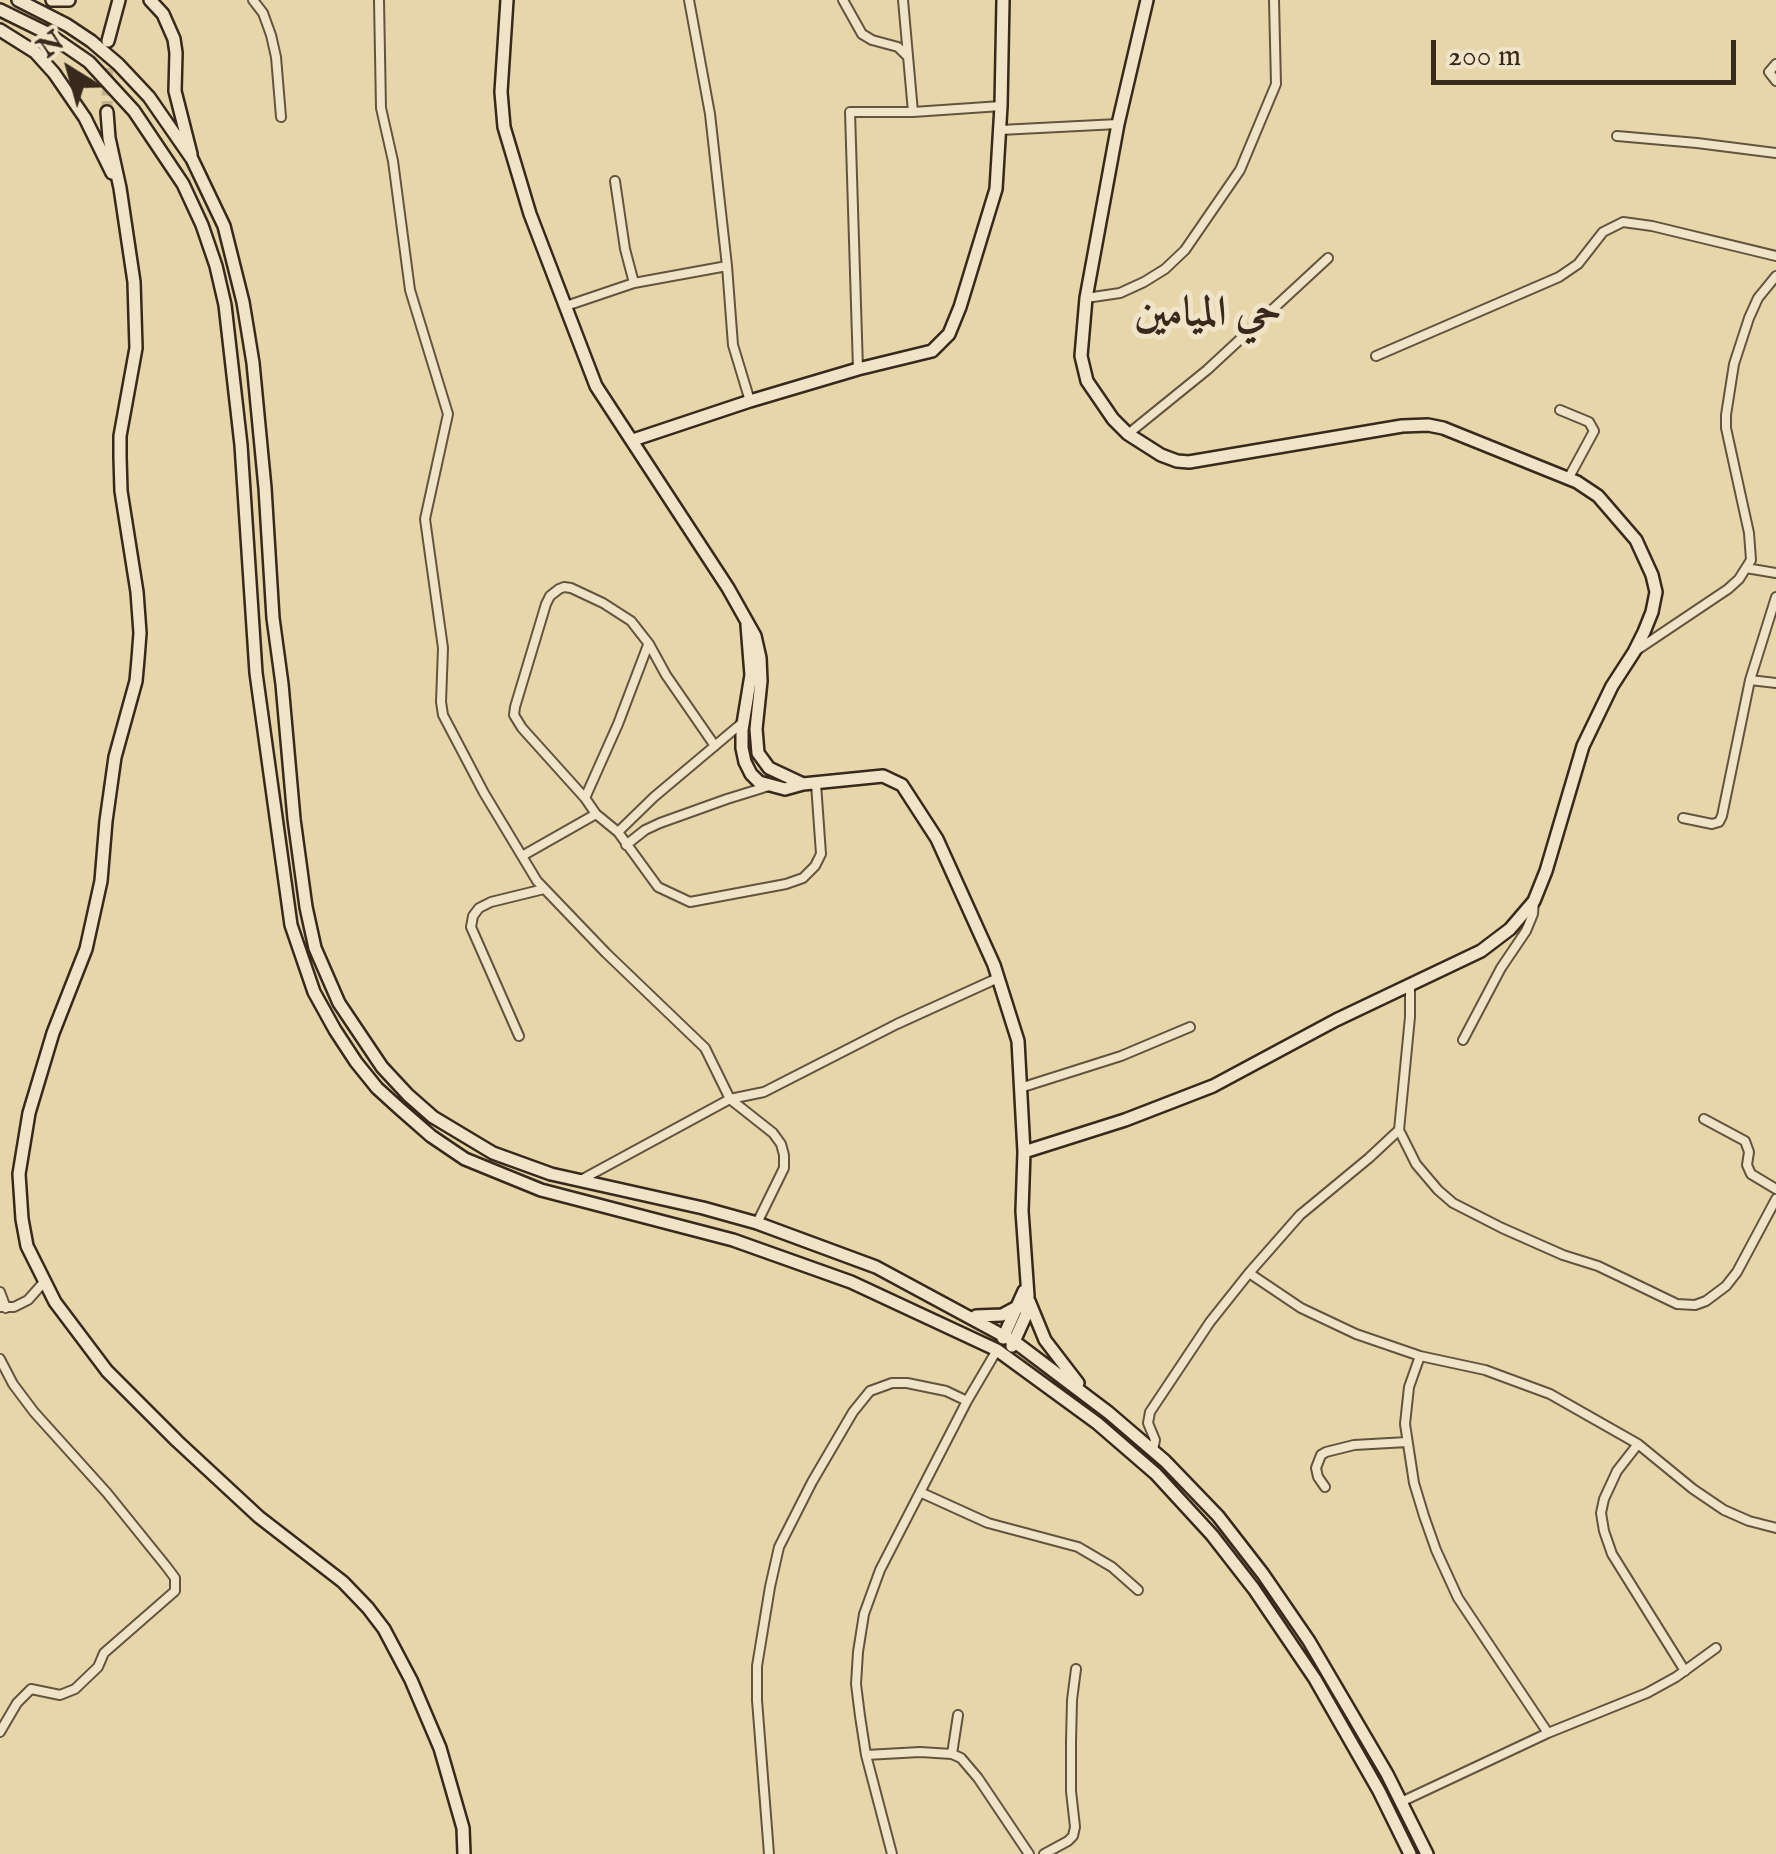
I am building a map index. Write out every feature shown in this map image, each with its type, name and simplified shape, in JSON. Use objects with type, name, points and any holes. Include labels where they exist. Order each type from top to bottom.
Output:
[{"type":"street","points":[[18,0],[67,24],[91,41],[149,97],[192,158],[224,226],[243,302],[252,363],[273,618],[306,907],[314,948],[339,1003],[382,1067],[433,1117],[493,1153],[551,1174],[757,1223],[876,1267],[1009,1338],[1090,1398],[1153,1451],[1218,1516],[1263,1574],[1309,1641],[1427,1854]]},
{"type":"street","points":[[52,0],[69,0]]},
{"type":"street","points":[[108,41],[120,0]]},
{"type":"street","points":[[150,0],[163,14],[174,40],[176,102],[192,158]]},
{"type":"street","points":[[252,0],[263,13],[272,35],[281,117]]},
{"type":"street","points":[[379,0],[382,108],[394,161],[410,290],[448,414],[425,519],[442,634],[443,715],[484,793],[544,890],[705,1048],[730,1098],[773,1133],[784,1155],[784,1168],[757,1223]]},
{"type":"street","points":[[507,0],[501,92],[504,127],[518,180],[596,386],[755,636],[761,681],[758,753],[768,768],[809,784]]},
{"type":"street","points":[[689,0],[710,114],[733,345],[750,401]]},
{"type":"street","points":[[843,0],[862,34],[898,47],[909,59]]},
{"type":"street","points":[[903,0],[913,112]]},
{"type":"street","points":[[633,440],[750,401],[932,351],[949,334],[996,189],[1002,106],[1002,0]]},
{"type":"street","points":[[1147,0],[1118,124],[1086,298],[1081,356],[1084,374],[1102,404],[1128,434],[1160,455],[1190,462],[1428,424],[1586,488],[1610,507],[1636,540],[1652,575],[1656,592],[1652,612],[1583,746],[1533,914],[1463,1040]]},
{"type":"street","points":[[1086,298],[1120,293],[1164,269],[1185,250],[1240,170],[1276,84],[1274,0]]},
{"type":"street","points":[[0,10],[69,47],[114,87],[183,184],[216,266],[230,341],[256,673],[292,925],[303,964],[321,1004],[356,1062],[399,1108],[465,1158],[541,1190],[733,1240],[852,1282],[1002,1353],[1097,1424],[1156,1474],[1212,1535],[1254,1589],[1315,1680],[1410,1854]]},
{"type":"street","points":[[0,30],[35,52],[54,73],[84,118],[120,188]]},
{"type":"street","points":[[1776,64],[1768,72],[1776,82]]},
{"type":"street","points":[[149,97],[164,92],[174,80]]},
{"type":"street","points":[[858,369],[850,112],[1002,106]]},
{"type":"street","points":[[107,112],[137,322],[120,457],[140,634],[136,681],[115,757],[101,881],[86,949],[53,1033],[29,1113],[20,1164],[27,1246],[66,1319],[107,1371],[259,1517],[343,1582],[384,1629],[440,1748],[463,1828],[464,1854]]},
{"type":"street","points":[[1000,130],[1118,124]]},
{"type":"street","points":[[1617,136],[1776,153]]},
{"type":"street","points":[[615,180],[634,283]]},
{"type":"street","points":[[1376,356],[1559,277],[1578,264],[1603,232],[1622,222],[1776,256]]},
{"type":"street","points":[[1128,434],[1207,370],[1328,258]]},
{"type":"street","points":[[566,306],[634,283],[727,266]]},
{"type":"street","points":[[1634,652],[1728,589],[1751,560],[1726,415],[1734,364],[1748,318],[1776,276]]},
{"type":"street","points":[[1560,410],[1594,428],[1568,479]]},
{"type":"street","points":[[1746,568],[1776,573]]},
{"type":"street","points":[[715,746],[630,621],[572,588],[559,589],[550,596],[514,715],[596,814],[618,832],[658,887],[690,902],[804,878],[821,854],[809,784]]},
{"type":"street","points":[[1682,818],[1712,824],[1722,816],[1750,680],[1776,598]]},
{"type":"street","points":[[253,622],[273,618]]},
{"type":"street","points":[[748,625],[751,675],[742,730],[744,762],[751,774],[759,782],[785,789],[883,776],[902,786],[937,839],[998,978],[1018,1042],[1026,1315],[966,1401],[880,1570],[864,1614],[858,1652],[856,1684],[866,1755],[892,1854]]},
{"type":"street","points":[[585,798],[649,644]]},
{"type":"street","points":[[1750,680],[1776,683]]},
{"type":"street","points":[[618,832],[744,720]]},
{"type":"street","points":[[626,845],[660,823],[770,786]]},
{"type":"street","points":[[522,856],[596,814]]},
{"type":"street","points":[[520,1036],[471,927],[479,908],[544,890]]},
{"type":"street","points":[[1024,1152],[1126,1120],[1213,1086],[1336,1020],[1496,942],[1534,902]]},
{"type":"street","points":[[579,1180],[730,1098],[764,1092],[998,978]]},
{"type":"street","points":[[1410,984],[1399,1130],[1416,1164],[1453,1202],[1502,1228],[1598,1266],[1677,1304],[1695,1304],[1726,1286],[1776,1199]]},
{"type":"street","points":[[1020,1088],[1121,1056],[1190,1028]]},
{"type":"street","points":[[1704,1120],[1745,1141],[1751,1174],[1776,1189]]},
{"type":"street","points":[[1153,1451],[1148,1423],[1152,1406],[1210,1322],[1300,1214],[1399,1130]]},
{"type":"street","points":[[1248,1273],[1313,1314],[1356,1334],[1420,1356],[1485,1370],[1550,1394],[1638,1444],[1710,1502],[1737,1516],[1776,1528]]},
{"type":"street","points":[[0,1292],[3,1308],[14,1307],[28,1300],[44,1282]]},
{"type":"street","points":[[969,1316],[1002,1315],[1013,1311],[1024,1298]]},
{"type":"street","points":[[1024,1298],[1045,1340],[1090,1398]]},
{"type":"street","points":[[1420,1356],[1406,1402],[1407,1442],[1424,1516],[1458,1598],[1548,1733]]},
{"type":"street","points":[[0,1359],[34,1412],[107,1493],[175,1578],[176,1587],[104,1653],[98,1667],[75,1688],[60,1695],[31,1689],[17,1703],[0,1732]]},
{"type":"street","points":[[769,1854],[757,1666],[780,1547],[862,1398],[892,1383],[908,1382],[946,1391],[966,1401]]},
{"type":"street","points":[[1325,1487],[1316,1468],[1326,1452],[1354,1445],[1407,1442]]},
{"type":"street","points":[[1638,1444],[1618,1470],[1604,1499],[1604,1531],[1612,1554],[1684,1670]]},
{"type":"street","points":[[922,1492],[988,1523],[1078,1547],[1112,1567],[1138,1590]]},
{"type":"street","points":[[1401,1802],[1548,1733],[1647,1693],[1716,1648]]},
{"type":"street","points":[[1044,1854],[1068,1841],[1076,1826],[1070,1742],[1076,1669]]},
{"type":"street","points":[[952,1754],[958,1715]]},
{"type":"street","points":[[866,1755],[920,1752],[961,1758],[1029,1854]]},
{"type":"tunnel","points":[[107,112],[108,50]]},
{"type":"district","name":"حي الميامين","points":[[1208,316]]}]
